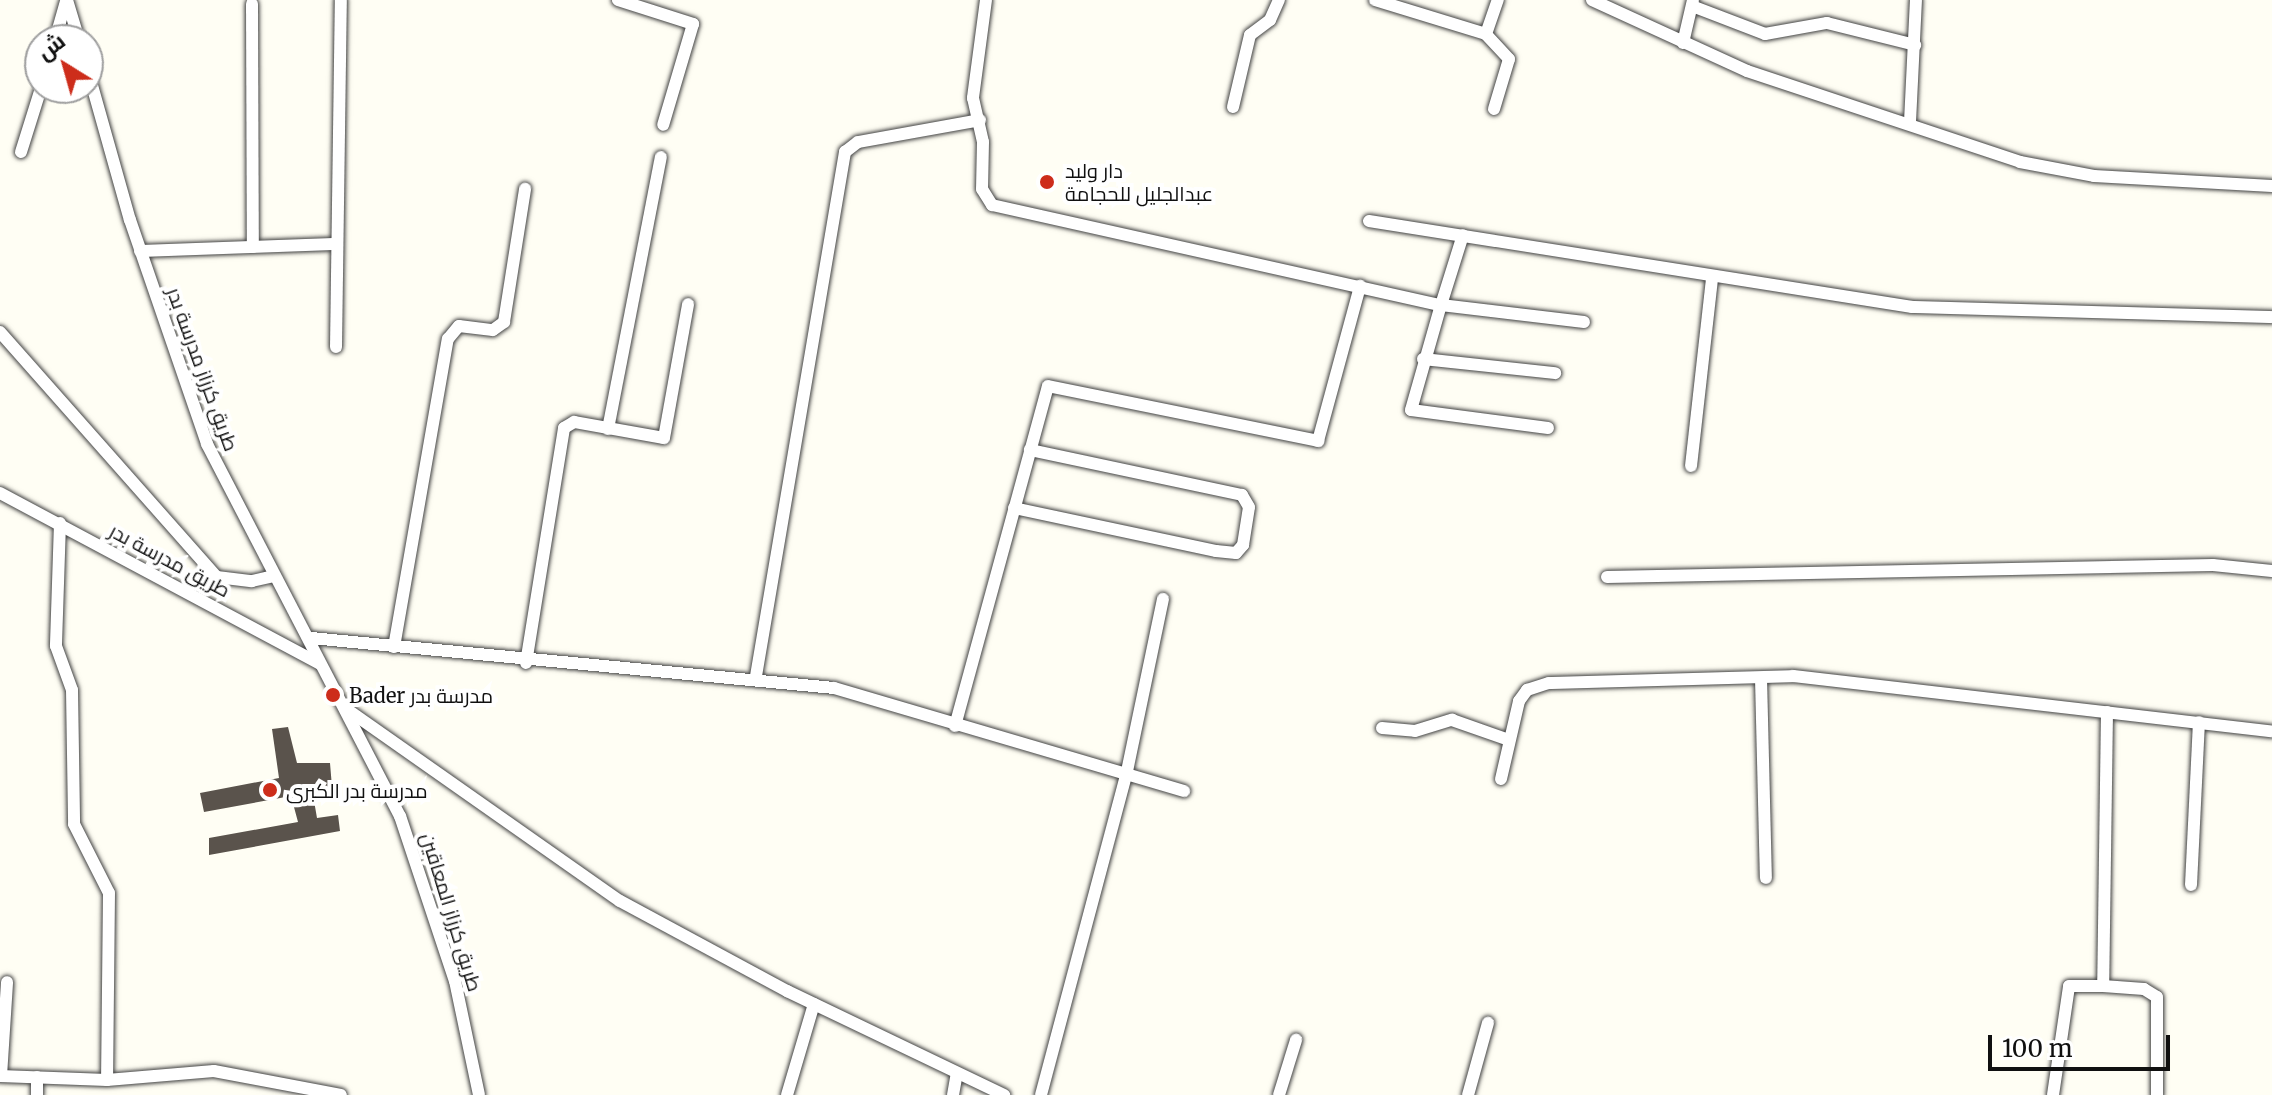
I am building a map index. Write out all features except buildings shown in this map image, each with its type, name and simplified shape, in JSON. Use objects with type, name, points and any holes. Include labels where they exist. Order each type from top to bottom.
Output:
[{"type":"street","points":[[59,24],[66,0]]},
{"type":"street","points":[[66,0],[74,24]]},
{"type":"street","points":[[336,347],[334,244],[341,0]]},
{"type":"street","points":[[618,0],[693,24],[663,125]]},
{"type":"street","points":[[986,0],[973,98],[980,120],[982,189],[992,205],[1441,305],[1584,322]]},
{"type":"street","points":[[1233,107],[1250,35],[1270,20],[1279,0]]},
{"type":"street","points":[[1375,0],[1486,34],[1509,53],[1494,109]]},
{"type":"street","points":[[1486,34],[1498,0]]},
{"type":"street","points":[[1592,0],[1747,71],[2049,169],[2272,186]]},
{"type":"street","points":[[1910,122],[1916,0]]},
{"type":"street","points":[[1683,43],[1692,3],[1765,34],[1827,23],[1915,45]]},
{"type":"street","points":[[252,4],[253,247]]},
{"type":"street","points":[[21,152],[36,104]]},
{"type":"street","name":"طريق كرزاز مدرسة بدر","points":[[98,104],[140,251],[207,444],[274,576],[311,638],[320,664]]},
{"type":"street","points":[[756,676],[845,152],[858,142],[980,120]]},
{"type":"street","points":[[608,429],[661,157]]},
{"type":"street","points":[[394,647],[448,339],[459,326],[493,330],[504,322],[525,189]]},
{"type":"street","points":[[1369,221],[1712,279],[1912,307],[2272,317]]},
{"type":"street","points":[[1463,235],[1423,359],[1415,414],[1548,428]]},
{"type":"street","points":[[140,251],[334,244]]},
{"type":"street","points":[[1691,466],[1712,279]]},
{"type":"street","points":[[955,726],[1045,390],[1054,384],[1318,441],[1360,286]]},
{"type":"street","points":[[526,663],[564,428],[574,422],[664,438],[688,304]]},
{"type":"street","points":[[0,332],[217,577],[252,581],[274,576]]},
{"type":"street","points":[[1423,359],[1555,373]]},
{"type":"street","points":[[1014,508],[1216,551],[1236,553],[1243,545],[1249,507],[1242,495],[1030,450]]},
{"type":"street","name":"طريق مدرسة بدر","points":[[0,493],[320,664]]},
{"type":"street","points":[[60,523],[56,646],[72,690],[74,824],[109,893],[107,1080]]},
{"type":"street","points":[[1607,577],[2213,565],[2272,571]]},
{"type":"street","points":[[1041,1095],[1126,776],[1163,599]]},
{"type":"street","points":[[311,638],[526,663],[756,676],[834,688],[1184,791]]},
{"type":"street","name":"طريق كرزاز المعاقين","points":[[320,664],[400,816],[430,899],[479,1095]]},
{"type":"street","points":[[1501,779],[1506,739],[1519,701],[1527,690],[1549,683],[1793,676],[2272,731]]},
{"type":"street","points":[[1761,678],[1766,878]]},
{"type":"street","points":[[345,708],[620,901],[814,1004],[1004,1095]]},
{"type":"street","points":[[2103,986],[2107,712]]},
{"type":"street","points":[[1382,728],[1415,731],[1452,720],[1506,739]]},
{"type":"street","points":[[2191,885],[2199,722]]},
{"type":"street","points":[[7,982],[0,1076],[107,1080],[214,1071],[341,1095]]},
{"type":"street","points":[[2053,1095],[2069,986],[2144,989],[2157,997],[2157,1095]]},
{"type":"street","points":[[787,1095],[814,1004]]},
{"type":"street","points":[[1468,1095],[1488,1023]]},
{"type":"street","points":[[1279,1095],[1296,1040]]},
{"type":"street","points":[[953,1095],[957,1073]]},
{"type":"street","points":[[37,1077],[37,1095]]},
{"type":"place","name":"دار وليد عبدالجليل للحجامة","points":[[1047,182]]},
{"type":"place","name":"Bader مدرسة بدر","points":[[333,695]]},
{"type":"place","name":"مدرسة بدر الكبرى","points":[[270,790]]}]
